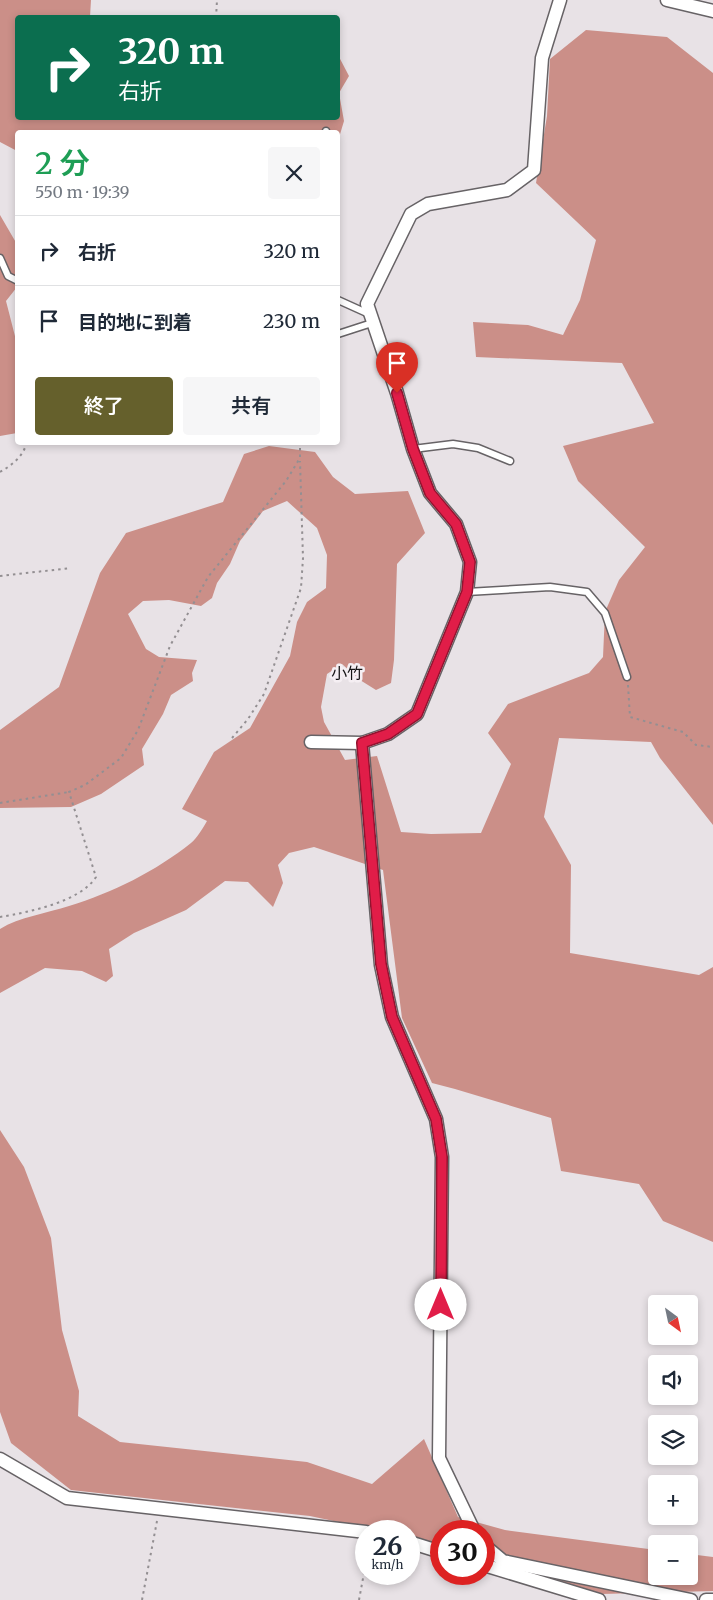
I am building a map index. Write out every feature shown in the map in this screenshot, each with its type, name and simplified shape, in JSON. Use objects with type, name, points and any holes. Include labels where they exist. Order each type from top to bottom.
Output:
[{"type":"street","points":[[311,742],[362,743],[388,734],[417,714],[467,592],[470,562],[456,524],[430,493],[413,449],[397,393],[367,304],[411,214],[428,204],[507,190],[534,170],[542,58],[560,0]]},
{"type":"street","points":[[667,0],[713,11]]},
{"type":"street","points":[[362,743],[381,964],[392,1017],[436,1119],[442,1157],[439,1458],[469,1520]]},
{"type":"street","points":[[0,1459],[67,1498],[355,1531]]},
{"type":"street","points":[[495,1555],[502,1561],[691,1600]]},
{"type":"street","points":[[495,1568],[599,1600]]},
{"type":"street","points":[[706,1600],[713,1600]]},
{"type":"lane","points":[[0,258],[8,276],[15,280]]},
{"type":"lane","points":[[340,301],[371,318]]},
{"type":"lane","points":[[340,333],[371,318]]},
{"type":"lane","points":[[413,449],[453,444],[478,448],[510,461]]},
{"type":"lane","points":[[467,592],[550,587],[587,592],[605,612],[627,677]]},
{"type":"path","points":[[216,15],[217,0]]},
{"type":"path","points":[[0,472],[16,462],[26,445]]},
{"type":"path","points":[[232,738],[264,694],[300,588],[303,558],[300,445]]},
{"type":"path","points":[[0,803],[69,792],[85,785],[120,758],[138,730],[170,646],[208,577],[286,481],[300,458]]},
{"type":"path","points":[[0,576],[71,568]]},
{"type":"path","points":[[627,677],[630,717],[683,732],[696,745],[713,747]]},
{"type":"path","points":[[0,917],[70,899],[91,885],[96,877],[69,792]]},
{"type":"path","points":[[142,1600],[159,1509]]},
{"type":"path","points":[[359,1600],[362,1585]]},
{"type":"shaded area","points":[[0,0],[91,0],[90,15],[15,15],[15,120],[340,120],[340,99],[344,121],[340,134],[340,130],[15,130],[15,150],[0,142]]},
{"type":"shaded area","points":[[586,30],[667,37],[713,73],[713,825],[660,758],[651,742],[559,738],[544,817],[571,865],[570,953],[699,975],[713,967],[713,1242],[663,1221],[639,1184],[561,1171],[551,1118],[432,1083],[402,1018],[383,870],[314,847],[289,853],[278,865],[283,883],[273,907],[248,882],[225,881],[186,910],[134,933],[109,949],[113,976],[106,982],[82,971],[45,968],[0,993],[0,929],[16,921],[61,909],[117,888],[163,863],[191,843],[202,830],[207,821],[182,809],[214,752],[250,728],[290,656],[297,622],[307,602],[326,588],[327,555],[317,528],[287,501],[263,511],[240,541],[230,564],[217,583],[212,598],[201,606],[169,600],[143,601],[128,614],[146,649],[159,657],[197,660],[192,673],[193,681],[171,695],[163,714],[142,749],[144,765],[101,794],[71,807],[0,808],[0,730],[59,687],[100,573],[126,533],[223,502],[244,454],[269,446],[315,452],[333,477],[355,494],[408,491],[425,533],[397,564],[394,660],[391,683],[376,690],[360,680],[342,664],[327,674],[321,707],[324,722],[345,760],[377,756],[401,832],[431,834],[481,833],[511,764],[488,733],[508,704],[589,673],[603,657],[605,612],[619,580],[645,547],[578,481],[563,446],[654,423],[622,363],[476,357],[473,322],[528,325],[563,335],[580,300],[596,240],[536,183],[547,116],[550,59]]},
{"type":"shaded area","points":[[340,59],[349,76],[340,91]]},
{"type":"shaded area","points":[[0,215],[15,241],[15,290],[6,301],[15,336],[15,433],[0,436]]},
{"type":"shaded area","points":[[0,1130],[24,1167],[51,1238],[62,1330],[79,1391],[78,1416],[120,1442],[307,1462],[372,1484],[424,1439],[458,1517],[469,1520],[430,1520],[430,1542],[420,1539],[420,1520],[355,1520],[355,1526],[310,1516],[71,1490],[11,1443],[0,1412]]},
{"type":"shaded area","points":[[495,1527],[648,1549],[648,1585],[698,1585],[698,1555],[713,1557],[713,1591],[602,1594],[495,1560]]},
{"type":"district","name":"小竹","points":[[347,673]]},
{"type":"route","points":[[397,393],[413,449],[430,493],[456,524],[470,562],[467,592],[417,714],[388,734],[362,743],[381,964],[392,1017],[436,1119],[442,1157],[441,1305]]}]
